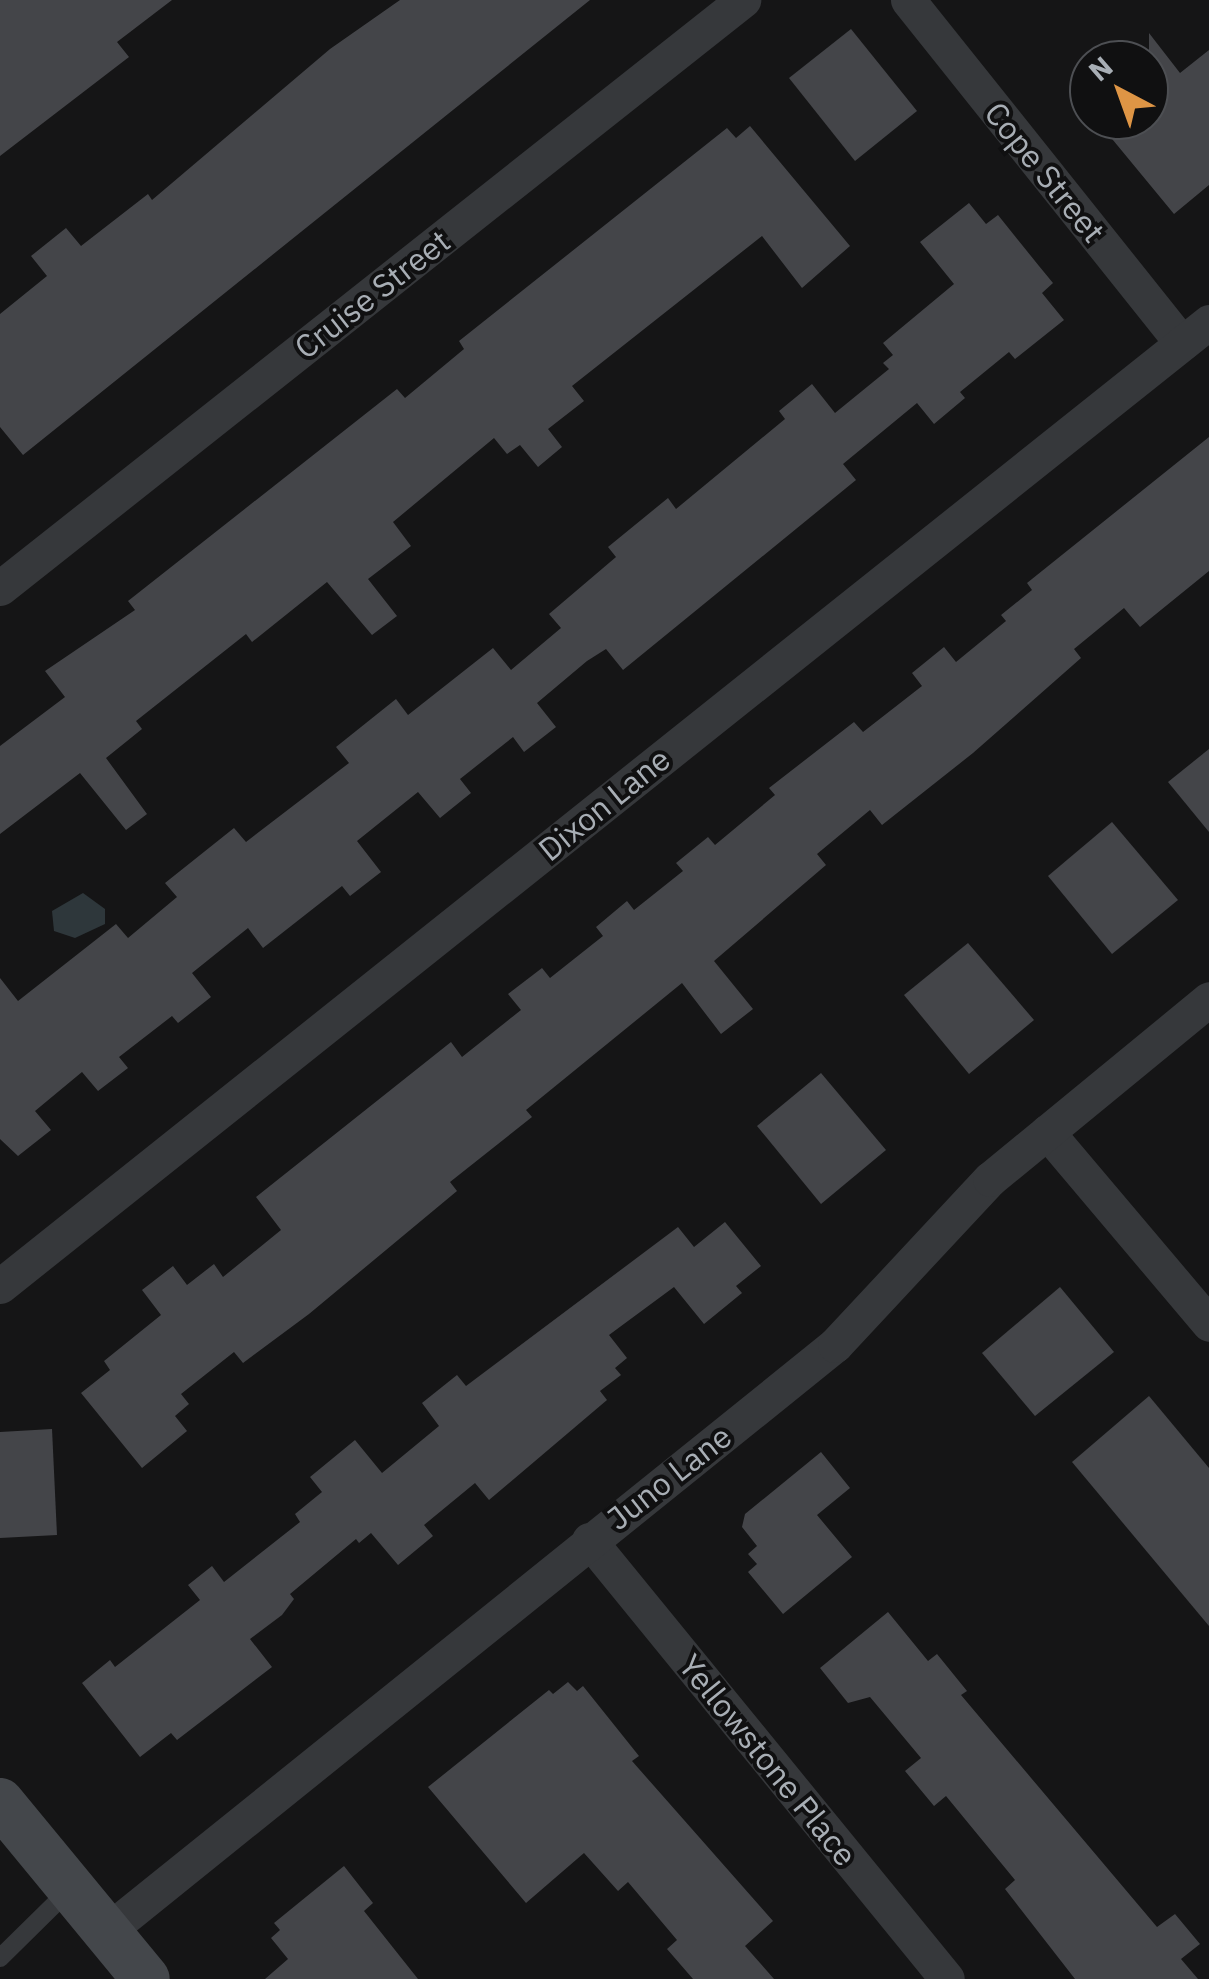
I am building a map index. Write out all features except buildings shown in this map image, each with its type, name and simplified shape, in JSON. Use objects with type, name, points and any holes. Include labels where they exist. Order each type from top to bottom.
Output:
[{"type":"street","name":"Cruise Street","points":[[0,588],[743,0]]},
{"type":"street","name":"Cope Street","points":[[908,0],[1196,332]]},
{"type":"street","name":"Dixon Lane","points":[[0,1286],[1196,332]]},
{"type":"street","name":"Juno Lane","points":[[106,1932],[864,1320],[962,1205],[1209,999]]},
{"type":"street","points":[[1047,1132],[1209,1324]]},
{"type":"street","name":"Yellowstone Place","points":[[588,1540],[946,1979]]},
{"type":"street","points":[[0,1802],[146,1979]]},
{"type":"lane","points":[[0,1958],[70,1888]]},
{"type":"shaded area","points":[[83,893],[105,909],[105,924],[75,938],[54,931],[52,911]]}]
